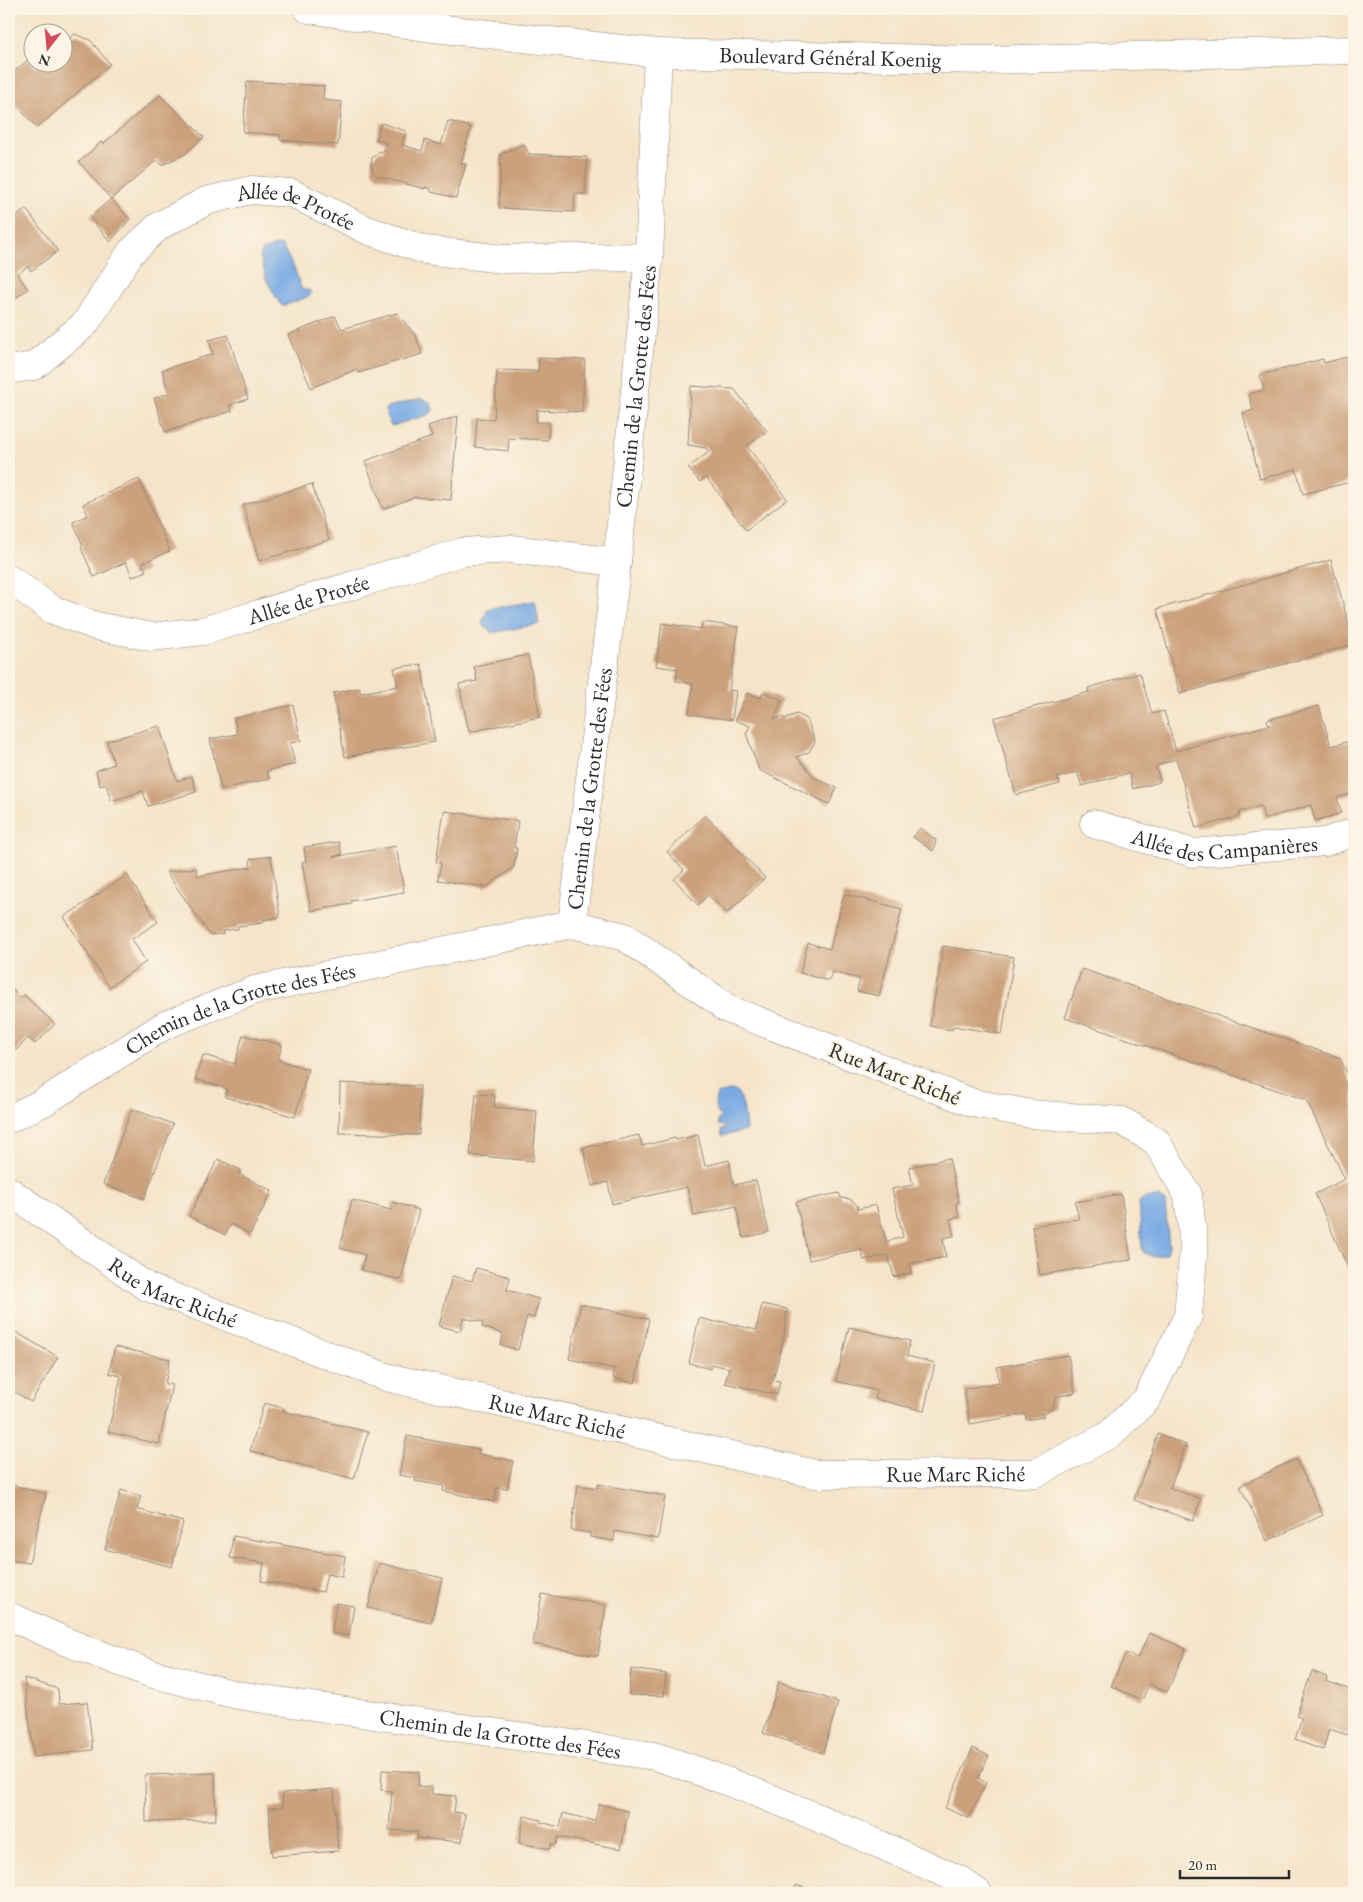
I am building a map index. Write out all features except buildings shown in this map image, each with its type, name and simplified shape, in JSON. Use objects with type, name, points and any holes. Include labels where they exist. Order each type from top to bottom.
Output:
[{"type":"street","name":"Boulevard Général Koenig","points":[[308,9],[425,27],[658,53],[985,60],[1354,50]]},
{"type":"street","name":"Chemin de la Grotte des Fées","points":[[9,1119],[44,1102],[165,1025],[255,990],[572,924],[617,562],[649,257],[658,53]]},
{"type":"street","name":"Allée de Protée","points":[[9,370],[34,366],[86,324],[131,252],[159,226],[206,201],[252,190],[291,193],[367,230],[425,250],[503,260],[649,257]]},
{"type":"street","name":"Allée de Protée","points":[[9,579],[53,610],[96,626],[152,636],[203,631],[462,552],[510,549],[617,562]]},
{"type":"street","name":"Allée des Campanières","points":[[1094,824],[1192,853],[1325,842],[1354,832]]},
{"type":"street","name":"Rue Marc Riché","points":[[9,1191],[147,1287],[386,1377],[815,1474],[1036,1473],[1110,1435],[1147,1399],[1188,1316],[1194,1245],[1188,1195],[1156,1141],[1122,1121],[1031,1114],[973,1103],[725,1008],[722,1004],[624,937],[572,924]]},
{"type":"street","name":"Chemin de la Grotte des Fées","points":[[9,1616],[67,1642],[149,1673],[237,1695],[654,1756],[704,1772],[815,1817],[958,1879],[978,1893]]},
{"type":"water","points":[[278,245],[282,246],[295,270],[302,290],[309,290],[311,292],[310,296],[283,306],[267,281],[260,256],[262,251]]},
{"type":"water","points":[[419,399],[430,403],[433,410],[430,414],[390,425],[385,410],[387,407]]},
{"type":"water","points":[[535,601],[539,624],[491,633],[490,629],[483,626],[482,621],[487,613],[487,609]]},
{"type":"water","points":[[734,1090],[738,1093],[742,1102],[746,1128],[745,1131],[722,1136],[721,1130],[725,1126],[718,1125],[718,1120],[721,1117],[716,1110],[715,1103],[718,1094]]},
{"type":"water","points":[[1160,1197],[1165,1202],[1169,1247],[1165,1254],[1154,1257],[1144,1253],[1142,1249],[1139,1202],[1144,1198]]}]
